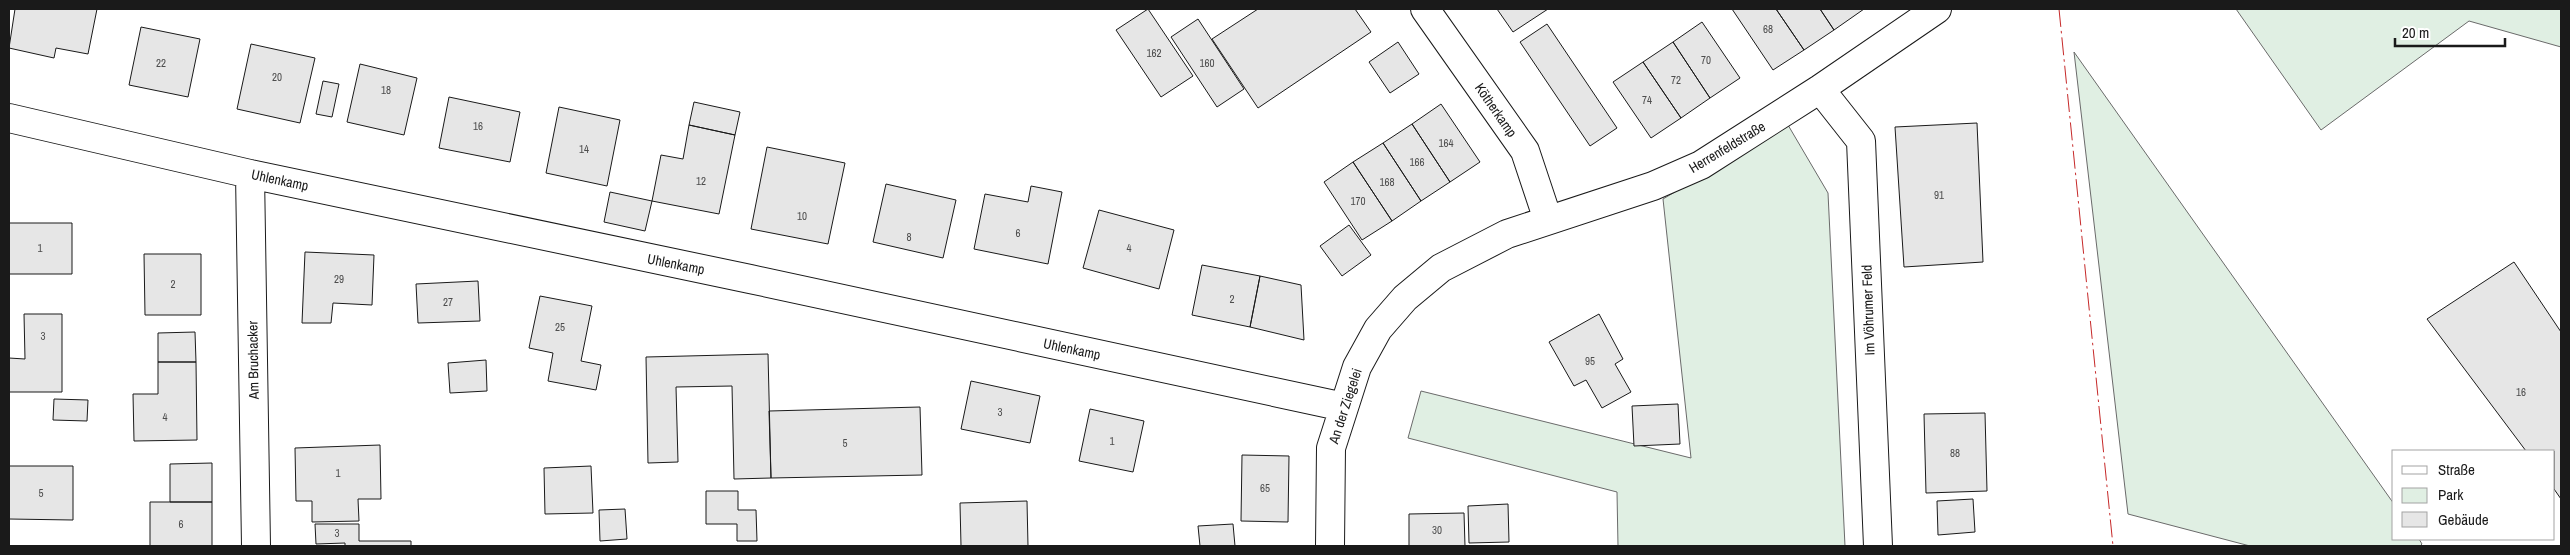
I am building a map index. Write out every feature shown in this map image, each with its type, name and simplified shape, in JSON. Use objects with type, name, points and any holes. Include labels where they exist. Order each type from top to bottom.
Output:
[{"type":"street","name":"Kötherkamp","points":[[1425,9],[1525,151],[1548,220]]},
{"type":"street","name":"Herrenfeldstraße","points":[[1442,268],[1508,234],[1653,186],[1701,165],[1820,89],[1921,13]]},
{"type":"street","name":"Im Vöhrumer Feld","points":[[1820,89],[1861,141],[1878,546]]},
{"type":"street","name":"Uhlenkamp","points":[[9,118],[250,174],[1344,407]]},
{"type":"street","name":"Am Bruchacker","points":[[250,174],[256,546]]},
{"type":"street","name":"An der Ziegelei","points":[[1330,546],[1331,448],[1357,367],[1378,329],[1405,298],[1442,268]]},
{"type":"green space","points":[[2236,9],[2561,9],[2561,47],[2469,21],[2321,130]]},
{"type":"green space","points":[[2074,52],[2392,501],[2392,540],[2420,540],[2422,544],[2420,546],[2250,546],[2128,514]]},
{"type":"green space","points":[[1788,125],[1828,193],[1845,546],[1618,546],[1617,492],[1408,438],[1421,391],[1691,458],[1663,199]]},
{"type":"building","points":[[15,9],[97,9],[88,54],[56,48],[54,58],[9,48]]},
{"type":"building","points":[[1148,9],[1193,76],[1161,97],[1116,30]]},
{"type":"building","points":[[1258,9],[1355,9],[1371,32],[1258,108],[1212,39]]},
{"type":"building","points":[[1497,9],[1548,9],[1513,32]]},
{"type":"building","points":[[1732,9],[1776,9],[1804,50],[1773,70]]},
{"type":"building","points":[[1776,9],[1820,9],[1834,30],[1804,50]]},
{"type":"building","points":[[1820,9],[1864,9],[1834,30]]},
{"type":"building","points":[[1198,19],[1244,89],[1217,107],[1171,37]]},
{"type":"building","points":[[1702,22],[1740,78],[1710,98],[1673,42]]},
{"type":"building","points":[[1547,24],[1617,128],[1590,146],[1520,42]]},
{"type":"building","points":[[141,27],[200,39],[188,97],[129,85]]},
{"type":"building","points":[[1398,42],[1419,74],[1390,93],[1369,62]]},
{"type":"building","points":[[1673,42],[1710,98],[1681,118],[1643,62]]},
{"type":"building","points":[[251,44],[315,58],[300,123],[237,109]]},
{"type":"building","points":[[1643,62],[1681,118],[1651,138],[1613,82]]},
{"type":"building","points":[[360,64],[417,78],[404,135],[347,122]]},
{"type":"building","points":[[323,81],[339,84],[332,117],[316,114]]},
{"type":"building","points":[[449,97],[520,112],[510,162],[439,148]]},
{"type":"building","points":[[694,102],[740,112],[735,135],[689,125]]},
{"type":"building","points":[[1441,104],[1480,162],[1450,182],[1412,124]]},
{"type":"building","points":[[559,107],[620,120],[607,186],[546,173]]},
{"type":"building","points":[[1977,123],[1983,262],[1904,267],[1895,127]]},
{"type":"building","points":[[1412,124],[1450,182],[1421,201],[1383,143]]},
{"type":"building","points":[[689,125],[735,135],[719,214],[652,201],[661,155],[683,159]]},
{"type":"building","points":[[1383,143],[1421,201],[1392,221],[1353,162]]},
{"type":"building","points":[[767,147],[845,163],[828,244],[751,229]]},
{"type":"building","points":[[1353,162],[1392,221],[1362,240],[1324,182]]},
{"type":"building","points":[[886,184],[956,200],[943,258],[873,242]]},
{"type":"building","points":[[1031,186],[1062,192],[1048,264],[974,249],[985,194],[1028,202]]},
{"type":"building","points":[[610,192],[652,201],[645,231],[604,222]]},
{"type":"building","points":[[1099,210],[1174,230],[1159,289],[1083,268]]},
{"type":"building","points":[[9,223],[72,223],[72,274],[9,274]]},
{"type":"building","points":[[1349,225],[1371,255],[1342,276],[1320,246]]},
{"type":"building","points":[[305,252],[374,255],[372,305],[333,303],[331,323],[302,323]]},
{"type":"building","points":[[144,254],[201,254],[201,315],[145,315]]},
{"type":"building","points":[[2514,262],[2561,332],[2561,499],[2555,490],[2555,450],[2525,450],[2427,319]]},
{"type":"building","points":[[1202,265],[1260,276],[1250,327],[1192,315]]},
{"type":"building","points":[[1260,276],[1301,285],[1304,340],[1250,327]]},
{"type":"building","points":[[478,281],[480,321],[418,323],[416,284]]},
{"type":"building","points":[[540,296],[592,306],[581,361],[601,365],[596,390],[548,381],[553,353],[529,348]]},
{"type":"building","points":[[24,314],[62,314],[62,392],[9,392],[9,358],[25,359]]},
{"type":"building","points":[[1599,314],[1623,359],[1615,364],[1631,392],[1602,408],[1586,380],[1574,386],[1549,342]]},
{"type":"building","points":[[195,332],[196,362],[158,362],[158,333]]},
{"type":"building","points":[[768,354],[771,478],[734,479],[732,386],[676,387],[678,462],[648,463],[646,357]]},
{"type":"building","points":[[486,360],[487,391],[450,393],[448,363]]},
{"type":"building","points":[[158,362],[196,362],[197,440],[134,441],[133,394],[158,394]]},
{"type":"building","points":[[971,381],[1040,396],[1030,443],[961,429]]},
{"type":"building","points":[[54,399],[88,400],[87,421],[53,420]]},
{"type":"building","points":[[1678,404],[1680,444],[1634,446],[1632,406]]},
{"type":"building","points":[[920,407],[922,475],[771,478],[769,411]]},
{"type":"building","points":[[1090,409],[1144,421],[1133,472],[1079,461]]},
{"type":"building","points":[[1985,413],[1987,491],[1926,493],[1924,414]]},
{"type":"building","points":[[380,445],[381,499],[358,499],[359,521],[312,522],[312,501],[296,501],[295,448]]},
{"type":"building","points":[[1242,455],[1289,456],[1288,522],[1241,521]]},
{"type":"building","points":[[212,463],[212,502],[170,502],[170,464]]},
{"type":"building","points":[[9,466],[73,466],[73,520],[9,519]]},
{"type":"building","points":[[591,466],[593,513],[545,514],[544,468]]},
{"type":"building","points":[[706,491],[738,491],[738,510],[756,510],[757,541],[737,541],[737,524],[706,524]]},
{"type":"building","points":[[1973,499],[1975,532],[1938,535],[1937,501]]},
{"type":"building","points":[[1027,501],[1028,546],[961,546],[960,503]]},
{"type":"building","points":[[150,502],[212,502],[212,546],[150,546]]},
{"type":"building","points":[[1508,504],[1509,542],[1469,543],[1468,506]]},
{"type":"building","points":[[625,509],[627,539],[600,541],[599,510]]},
{"type":"building","points":[[1464,513],[1465,546],[1409,546],[1409,514]]},
{"type":"building","points":[[315,524],[359,524],[359,541],[411,541],[411,546],[345,546],[345,543],[316,544]]},
{"type":"building","points":[[1233,524],[1235,546],[1200,546],[1198,526]]},
{"type":"power","points":[[2059,9],[2113,546]]}]
